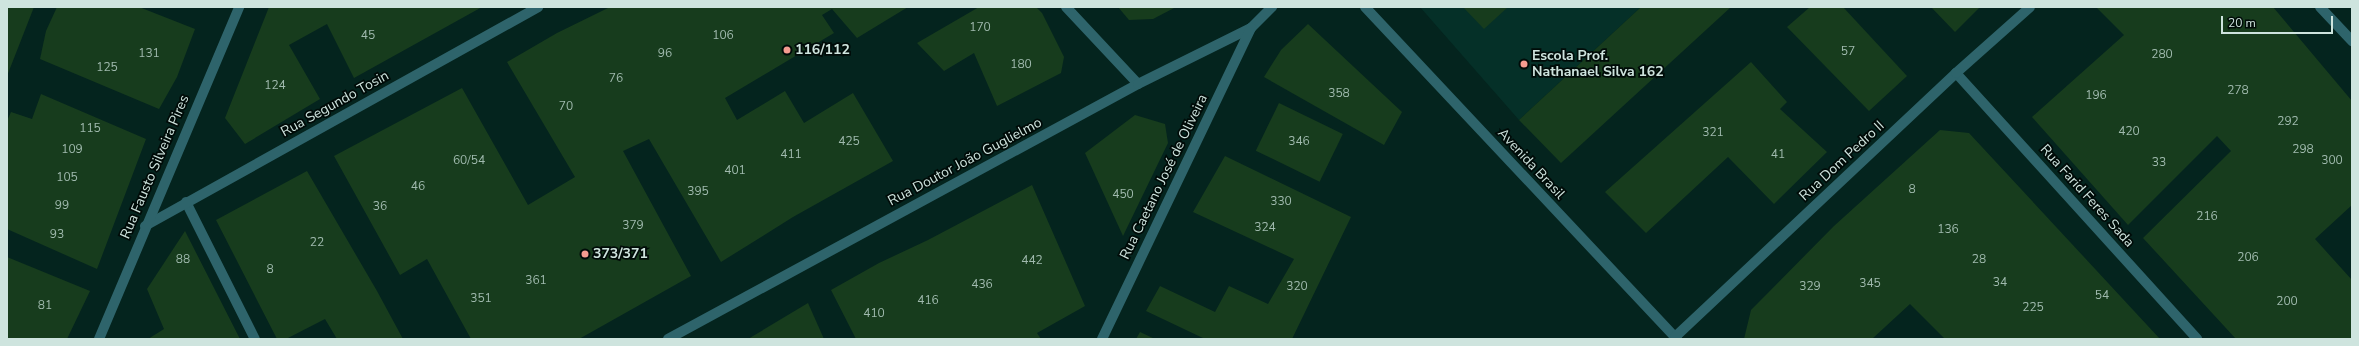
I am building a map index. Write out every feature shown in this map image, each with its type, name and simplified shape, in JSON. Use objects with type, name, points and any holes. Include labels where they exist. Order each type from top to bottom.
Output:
[{"type":"street","name":"Rua Fausto Silveira Pires","points":[[99,339],[145,226],[239,7]]},
{"type":"street","name":"Rua Segundo Tosin","points":[[145,226],[538,7]]},
{"type":"street","points":[[1066,7],[1138,84]]},
{"type":"street","name":"Rua Doutor João Guglielmo","points":[[668,339],[1138,84],[1251,28],[1272,7]]},
{"type":"street","name":"Avenida Brasil","points":[[1365,7],[1676,338]]},
{"type":"street","name":"Rua Dom Pedro II","points":[[1676,338],[1956,73],[2030,7]]},
{"type":"street","points":[[2320,7],[2352,41]]},
{"type":"street","name":"Rua Caetano José de Oliveira","points":[[1102,339],[1251,28]]},
{"type":"street","name":"Rua Farid Feres Sada","points":[[1956,73],[2197,339]]},
{"type":"street","points":[[186,202],[255,339]]},
{"type":"shaded area","name":"Escola Prof. Nathanael Silva 162","points":[[1420,7],[1641,7],[1519,120]]},
{"type":"building","points":[[7,7],[34,7],[7,76]]},
{"type":"building","points":[[57,7],[139,7],[195,29],[177,77],[159,109],[40,59],[46,31]]},
{"type":"building","points":[[269,7],[482,7],[354,78],[327,24],[289,45],[320,99],[245,144],[225,118]]},
{"type":"building","points":[[610,7],[908,7],[857,38],[832,9],[822,15],[834,33],[725,98],[737,120],[785,91],[804,123],[853,93],[893,161],[793,217],[721,262],[649,139],[623,151],[691,276],[579,339],[471,339],[427,259],[400,275],[334,156],[462,88],[528,205],[575,177],[507,62],[557,33]]},
{"type":"building","points":[[979,7],[1036,7],[1042,13],[1064,57],[1061,73],[997,106],[974,53],[944,71],[917,43]]},
{"type":"building","points":[[1118,7],[1176,7],[1153,19],[1129,20]]},
{"type":"building","points":[[1463,7],[1508,7],[1484,29]]},
{"type":"building","points":[[1641,7],[1731,7],[1561,163],[1519,120]]},
{"type":"building","points":[[1810,7],[1843,7],[1907,76],[1869,111],[1787,27]]},
{"type":"building","points":[[1931,7],[1980,7],[1955,32]]},
{"type":"building","points":[[2096,7],[2273,7],[2352,101],[2352,205],[2315,239],[2352,280],[2352,339],[2236,339],[2143,238],[2231,151],[2217,136],[2128,225],[2032,117],[2124,35]]},
{"type":"building","points":[[1308,24],[1402,112],[1384,145],[1264,77],[1281,50]]},
{"type":"building","points":[[1751,62],[1787,102],[1780,109],[1827,152],[1774,204],[1728,157],[1646,233],[1605,192]]},
{"type":"building","points":[[41,94],[146,139],[97,269],[7,229],[7,121],[11,112],[32,119]]},
{"type":"building","points":[[1279,103],[1343,134],[1320,182],[1256,151]]},
{"type":"building","points":[[1135,115],[1165,124],[1168,143],[1123,236],[1085,153]]},
{"type":"building","points":[[1940,130],[1969,133],[2160,339],[1945,339],[1910,304],[1872,339],[1744,339],[1751,310],[1834,226]]},
{"type":"building","points":[[1225,156],[1351,217],[1292,339],[1205,339],[1146,311],[1160,286],[1215,312],[1229,286],[1268,304],[1294,259],[1193,212]]},
{"type":"building","points":[[307,171],[377,291],[403,339],[337,339],[325,319],[286,339],[277,339],[216,220]]},
{"type":"building","points":[[1032,185],[1085,306],[1037,333],[1041,339],[856,339],[831,290],[879,263],[928,240]]},
{"type":"building","points":[[185,231],[240,339],[148,339],[164,329],[147,289]]},
{"type":"building","points":[[7,257],[90,291],[67,339],[7,339]]},
{"type":"building","points":[[808,303],[824,339],[748,339]]},
{"type":"building","points":[[1140,332],[1155,339],[1136,339]]},
{"type":"place","name":"116/112","points":[[787,50]]},
{"type":"place","name":"Escola Prof. Nathanael Silva 162","points":[[1524,64]]},
{"type":"place","name":"373/371","points":[[585,254]]}]
